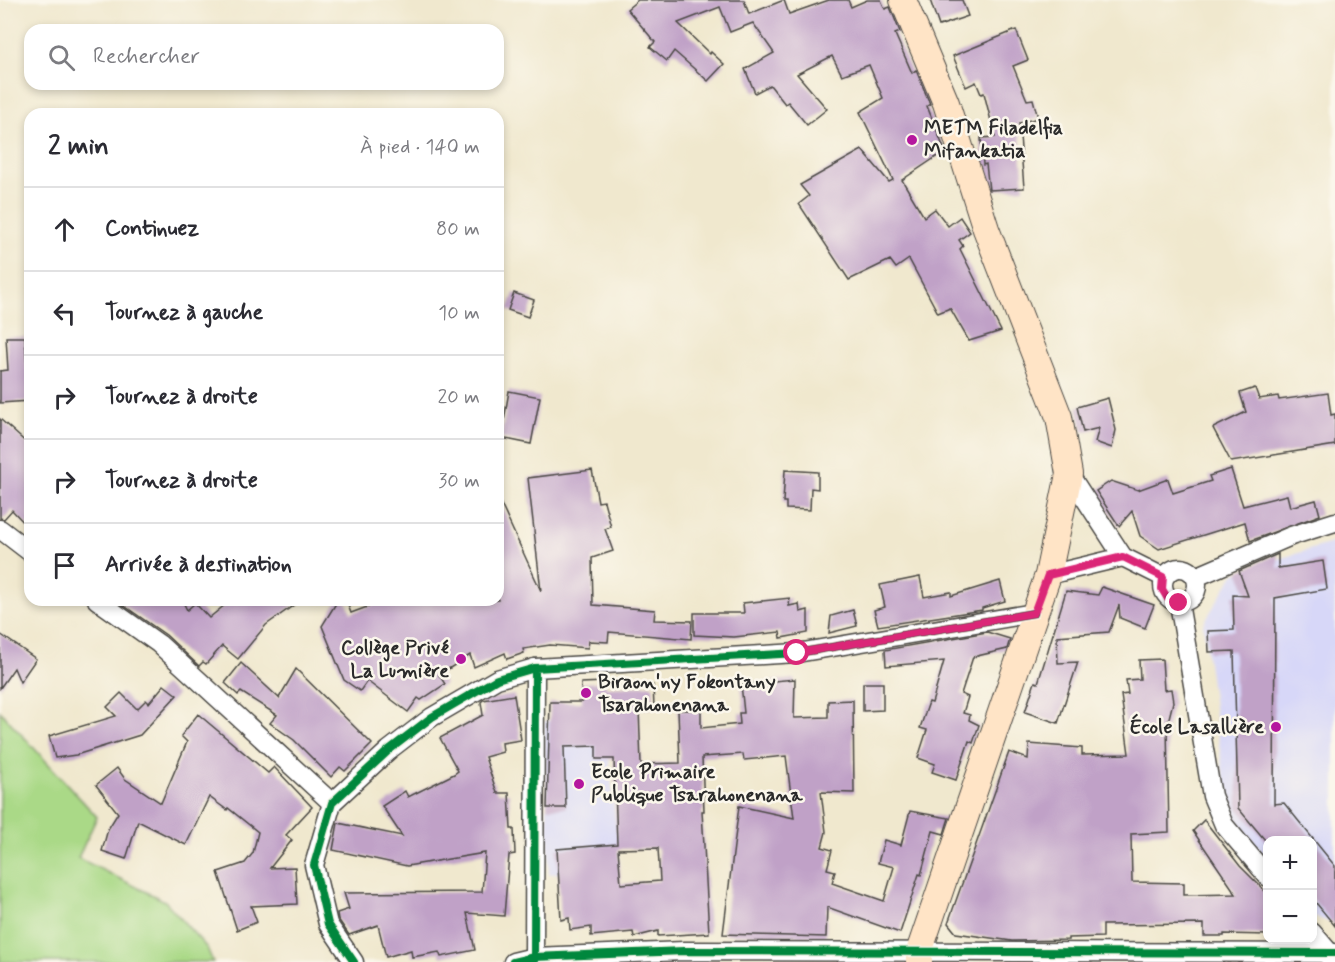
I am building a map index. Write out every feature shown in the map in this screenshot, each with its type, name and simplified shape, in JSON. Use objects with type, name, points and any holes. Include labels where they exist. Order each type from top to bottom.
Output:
[{"type":"main road","points":[[903,0],[946,103],[986,230],[1059,417],[1069,474],[1048,575],[919,957]]},
{"type":"street","points":[[1069,474],[1123,557],[1163,577]]},
{"type":"street","points":[[1196,577],[1292,536],[1335,522]]},
{"type":"street","points":[[0,529],[24,547]]},
{"type":"street","points":[[1048,575],[1123,557]]},
{"type":"street","points":[[1173,568],[1186,568],[1196,577],[1197,589],[1191,599],[1179,603],[1168,599],[1162,589],[1163,577],[1173,568]]},
{"type":"street","points":[[1179,603],[1212,796],[1224,825],[1263,871]]},
{"type":"street","points":[[105,606],[159,644],[333,802]]},
{"type":"street","points":[[354,962],[328,924],[314,865],[333,802],[389,750],[432,717],[497,679],[536,668],[797,653],[1034,613]]},
{"type":"street","points":[[534,959],[536,668]]},
{"type":"street","points":[[1317,938],[1332,956]]},
{"type":"street","points":[[513,962],[684,951],[1032,958],[1332,956]]},
{"type":"shaded area","name":"École Lasallière","points":[[1335,542],[1335,922],[1317,917],[1317,836],[1263,836],[1263,854],[1228,811],[1203,624],[1234,574]]},
{"type":"shaded area","name":"Ecole Primaire Publique Tsarahonenana","points":[[615,718],[609,759],[620,868],[549,874],[544,721]]},
{"type":"green space","points":[[0,711],[97,817],[78,858],[165,901],[207,948],[213,962],[0,962]]},
{"type":"building","points":[[638,0],[744,0],[749,14],[784,0],[789,14],[829,0],[848,0],[851,7],[867,0],[881,0],[885,9],[890,7],[900,32],[895,34],[912,73],[916,70],[945,151],[902,180],[924,217],[935,209],[948,226],[960,217],[970,232],[959,240],[963,246],[960,249],[1001,331],[969,341],[950,308],[938,313],[909,259],[896,268],[890,260],[849,280],[799,204],[809,196],[800,185],[862,150],[889,182],[893,180],[860,112],[883,98],[869,65],[842,75],[832,56],[797,74],[827,109],[807,125],[788,102],[785,104],[770,85],[755,93],[745,69],[774,53],[753,23],[730,32],[720,7],[678,23],[710,54],[711,52],[724,64],[708,81],[674,51],[667,61],[650,47],[655,42],[627,9]]},
{"type":"building","points":[[930,0],[962,0],[968,16],[939,26]]},
{"type":"building","points":[[1016,30],[1028,60],[1013,66],[1027,100],[1033,99],[1038,118],[1019,123],[1024,188],[989,190],[986,164],[983,165],[981,138],[995,137],[984,93],[981,94],[976,82],[966,87],[953,56]]},
{"type":"building","points":[[514,293],[534,300],[528,317],[508,310]]},
{"type":"building","points":[[6,337],[24,337],[24,401],[0,403],[0,371],[8,370]]},
{"type":"building","points":[[1255,388],[1259,399],[1278,396],[1279,400],[1328,393],[1331,415],[1335,414],[1335,445],[1231,462],[1213,428],[1246,412],[1240,393]]},
{"type":"building","points":[[509,391],[540,397],[531,444],[504,439],[504,420]]},
{"type":"building","points":[[1108,398],[1116,430],[1112,448],[1095,442],[1099,428],[1083,432],[1077,407]]},
{"type":"building","points":[[0,419],[24,441],[24,523],[12,510],[4,519],[0,518]]},
{"type":"building","points":[[1231,469],[1243,506],[1287,495],[1290,507],[1316,500],[1320,515],[1250,541],[1245,522],[1159,549],[1140,536],[1132,511],[1119,526],[1096,491],[1111,481],[1138,490],[1168,479],[1173,493],[1211,481],[1209,476]]},
{"type":"building","points":[[592,470],[598,502],[604,501],[611,527],[605,529],[613,551],[592,558],[593,605],[655,610],[654,620],[692,621],[691,639],[609,632],[608,642],[589,641],[588,648],[550,645],[523,649],[524,653],[507,659],[505,653],[474,667],[470,655],[439,675],[445,684],[421,700],[418,698],[408,712],[367,681],[360,691],[344,680],[322,626],[334,606],[348,606],[351,613],[370,606],[504,606],[504,511],[541,591],[528,478]]},
{"type":"building","points":[[785,470],[818,472],[818,489],[811,488],[810,510],[786,509],[786,502],[783,502]]},
{"type":"building","points":[[1278,554],[1278,568],[1323,561],[1327,589],[1275,598],[1274,804],[1284,803],[1311,836],[1263,838],[1238,808],[1234,651],[1209,652],[1208,631],[1234,630],[1233,595],[1248,596],[1239,571]]},
{"type":"building","points":[[920,577],[924,597],[951,592],[951,596],[1000,581],[1005,601],[982,608],[982,610],[878,626],[874,610],[885,607],[880,585]]},
{"type":"building","points":[[1102,587],[1154,605],[1145,628],[1120,618],[1119,605],[1109,632],[1057,636],[1058,663],[1078,662],[1058,723],[1025,712],[1035,682],[1038,683],[1066,591],[1098,595]]},
{"type":"building","points":[[790,598],[789,606],[799,604],[800,612],[808,610],[808,633],[781,638],[780,632],[734,637],[694,635],[694,613],[744,613],[743,603]]},
{"type":"building","points":[[125,606],[185,606],[187,610],[192,606],[198,606],[209,618],[224,606],[293,606],[266,625],[238,659],[222,646],[206,664],[203,662],[199,666],[166,635]]},
{"type":"building","points":[[853,610],[857,626],[829,633],[831,616]]},
{"type":"building","points":[[987,632],[1010,639],[1007,649],[973,657],[961,694],[968,697],[963,713],[970,715],[969,720],[979,725],[973,743],[969,741],[956,780],[932,772],[935,764],[918,758],[927,730],[920,728],[929,702],[932,703],[944,661],[886,666],[885,650]]},
{"type":"building","points":[[0,634],[36,659],[20,682],[14,668],[0,688]]},
{"type":"building","points":[[1162,659],[1164,690],[1171,689],[1173,702],[1167,726],[1169,832],[1131,834],[1132,882],[1184,883],[1184,895],[1236,894],[1193,831],[1204,820],[1240,866],[1263,889],[1263,935],[1204,936],[1204,924],[1103,925],[1103,937],[1068,938],[1068,940],[1012,941],[956,933],[948,923],[1009,752],[1028,759],[1029,744],[1082,748],[1082,755],[1129,754],[1121,695],[1128,694],[1126,680],[1140,679],[1139,660]]},
{"type":"building","points":[[241,663],[279,698],[296,669],[372,744],[345,771],[340,767],[331,777],[294,740],[270,723],[277,715],[241,692],[238,695],[225,683]]},
{"type":"building","points":[[795,679],[794,718],[828,717],[828,701],[853,700],[854,793],[821,792],[826,832],[822,847],[832,850],[827,869],[835,871],[832,883],[884,901],[894,867],[878,863],[884,840],[901,845],[910,811],[949,818],[944,834],[933,831],[921,875],[919,874],[900,933],[827,907],[826,937],[723,934],[739,806],[794,818],[786,756],[744,760],[743,754],[702,757],[704,811],[702,811],[709,933],[658,936],[658,931],[634,937],[633,932],[591,936],[591,927],[570,930],[569,918],[561,920],[557,849],[617,844],[614,759],[596,759],[596,746],[564,747],[566,808],[547,808],[550,702],[582,702],[581,683],[605,682],[606,687],[653,685],[654,708],[639,709],[641,764],[680,763],[678,710],[701,710],[701,728],[740,724],[739,713],[744,713],[741,684]],"holes":[[[658,848],[660,881],[621,884],[618,849]]]},
{"type":"building","points":[[863,683],[883,683],[883,710],[863,711]]},
{"type":"building","points":[[164,685],[177,695],[140,735],[76,755],[55,758],[49,736],[116,716],[107,707],[121,693],[137,709],[146,700],[149,703]]},
{"type":"building","points":[[514,695],[521,740],[502,743],[503,752],[485,757],[497,793],[509,793],[511,829],[514,829],[515,854],[509,855],[504,916],[467,913],[475,950],[441,957],[439,952],[412,957],[411,950],[386,957],[378,925],[349,935],[338,919],[337,913],[349,909],[344,893],[482,892],[485,853],[407,866],[333,850],[338,823],[402,836],[382,806],[405,791],[408,797],[458,771],[440,738],[483,715],[481,702],[483,700]]},
{"type":"building","points":[[198,714],[268,773],[274,767],[312,807],[286,835],[292,840],[270,868],[295,867],[297,904],[251,906],[257,922],[237,930],[218,872],[245,863],[253,853],[258,832],[228,808],[227,810],[209,797],[186,845],[138,821],[126,859],[102,851],[108,829],[118,813],[96,785],[117,768],[125,779],[161,803],[187,742],[181,736]]},
{"type":"building","points":[[1317,844],[1335,866],[1335,926],[1317,904]]},
{"type":"cycle path","points":[[534,962],[535,668],[797,653],[1034,613]]},
{"type":"cycle path","points":[[354,962],[328,924],[314,865],[332,803],[389,750],[432,717],[497,679],[535,668]]},
{"type":"cycle path","points":[[513,962],[534,957],[684,951],[1335,953]]},
{"type":"place","name":"METM Filadelfia Mifankatia","points":[[912,140]]},
{"type":"place","name":"Collège Privé La Lumière","points":[[461,659]]},
{"type":"place","name":"Biraon'ny Fokontany Tsarahonenana","points":[[586,693]]},
{"type":"place","name":"École Lasallière","points":[[1276,727]]},
{"type":"place","name":"Ecole Primaire Publique Tsarahonenana","points":[[579,784]]},
{"type":"route","points":[[797,653],[1034,613],[1048,575],[1123,557],[1163,577],[1162,589],[1168,599],[1179,603]]}]
